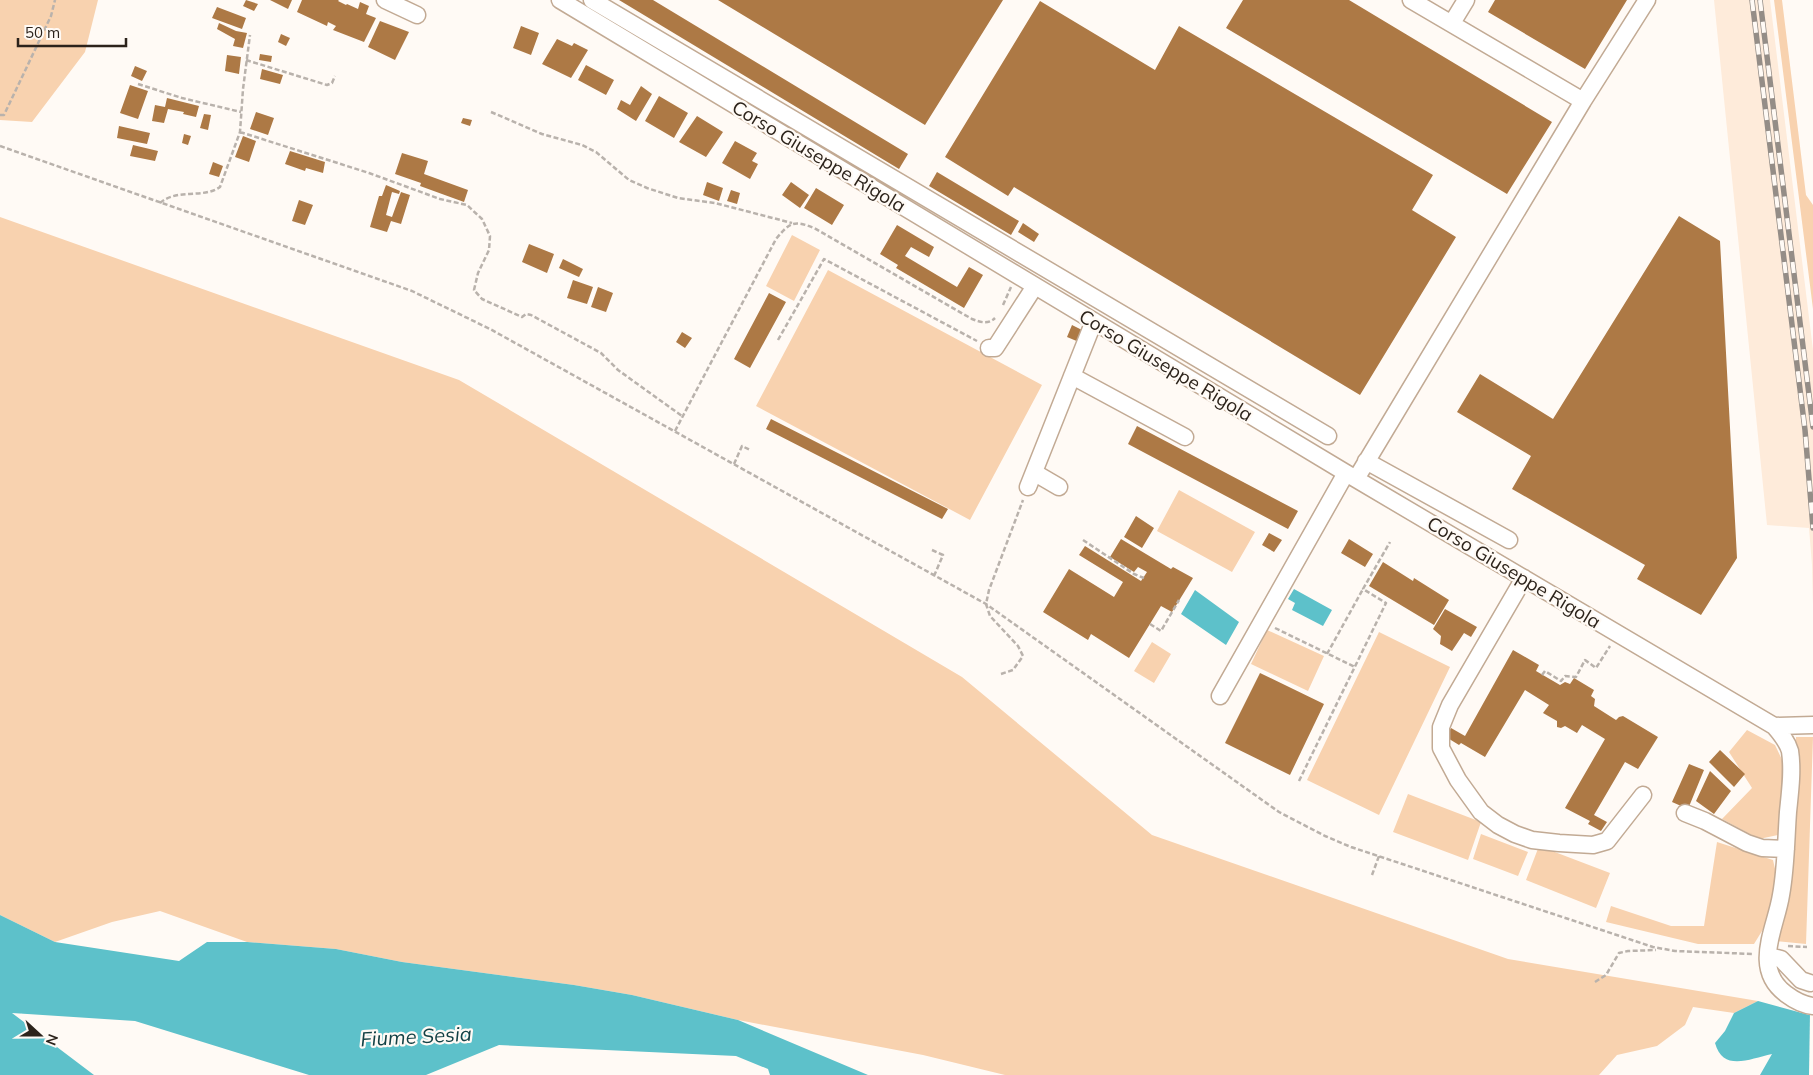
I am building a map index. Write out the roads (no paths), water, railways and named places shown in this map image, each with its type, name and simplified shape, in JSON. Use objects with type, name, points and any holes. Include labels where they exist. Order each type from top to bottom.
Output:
[{"type":"street","points":[[385,0],[417,15]]},
{"type":"street","name":"Corso Giuseppe Rigola","points":[[560,0],[1351,476],[1774,726]]},
{"type":"street","points":[[592,0],[1328,436]]},
{"type":"street","points":[[1411,0],[1583,101]]},
{"type":"street","points":[[1452,23],[1466,0]]},
{"type":"street","points":[[1220,696],[1262,622],[1351,476],[1366,462],[1583,101],[1647,0]]},
{"type":"street","points":[[989,348],[995,348],[1035,286]]},
{"type":"street","points":[[1059,487],[1032,480],[1094,321]]},
{"type":"street","points":[[1072,376],[1185,437]]},
{"type":"street","points":[[1366,462],[1509,540]]},
{"type":"street","points":[[1524,578],[1450,705],[1442,727],[1441,748],[1458,780],[1481,812],[1498,825],[1532,840],[1559,843],[1594,845],[1607,841],[1643,795]]},
{"type":"street","points":[[1774,726],[1813,725]]},
{"type":"street","points":[[1774,726],[1784,737],[1790,751],[1791,775],[1784,881],[1779,909],[1769,938],[1769,968],[1773,980],[1781,990],[1805,1005],[1813,1006]]},
{"type":"street","points":[[1685,813],[1705,821],[1746,843],[1762,848],[1786,849]]},
{"type":"street","points":[[1768,956],[1781,959],[1801,980],[1810,983]]},
{"type":"water","points":[[1294,589],[1332,610],[1323,626],[1292,610],[1295,603],[1288,599]]},
{"type":"water","points":[[1195,590],[1239,622],[1226,645],[1181,614]]},
{"type":"water","name":"Fiume Sesia","points":[[0,915],[55,942],[179,961],[207,942],[247,942],[336,949],[402,962],[574,985],[632,995],[738,1020],[868,1075],[770,1075],[768,1069],[736,1056],[499,1045],[426,1075],[309,1075],[135,1021],[12,1013],[94,1075],[0,1075]]},
{"type":"water","points":[[1758,1001],[1813,1016],[1813,1075],[1760,1075],[1772,1054],[1746,1060],[1730,1061],[1719,1052],[1715,1043],[1725,1031],[1734,1013]]},
{"type":"railway","points":[[1752,0],[1805,430],[1813,528]]},
{"type":"railway","points":[[1760,0],[1813,427]]}]
